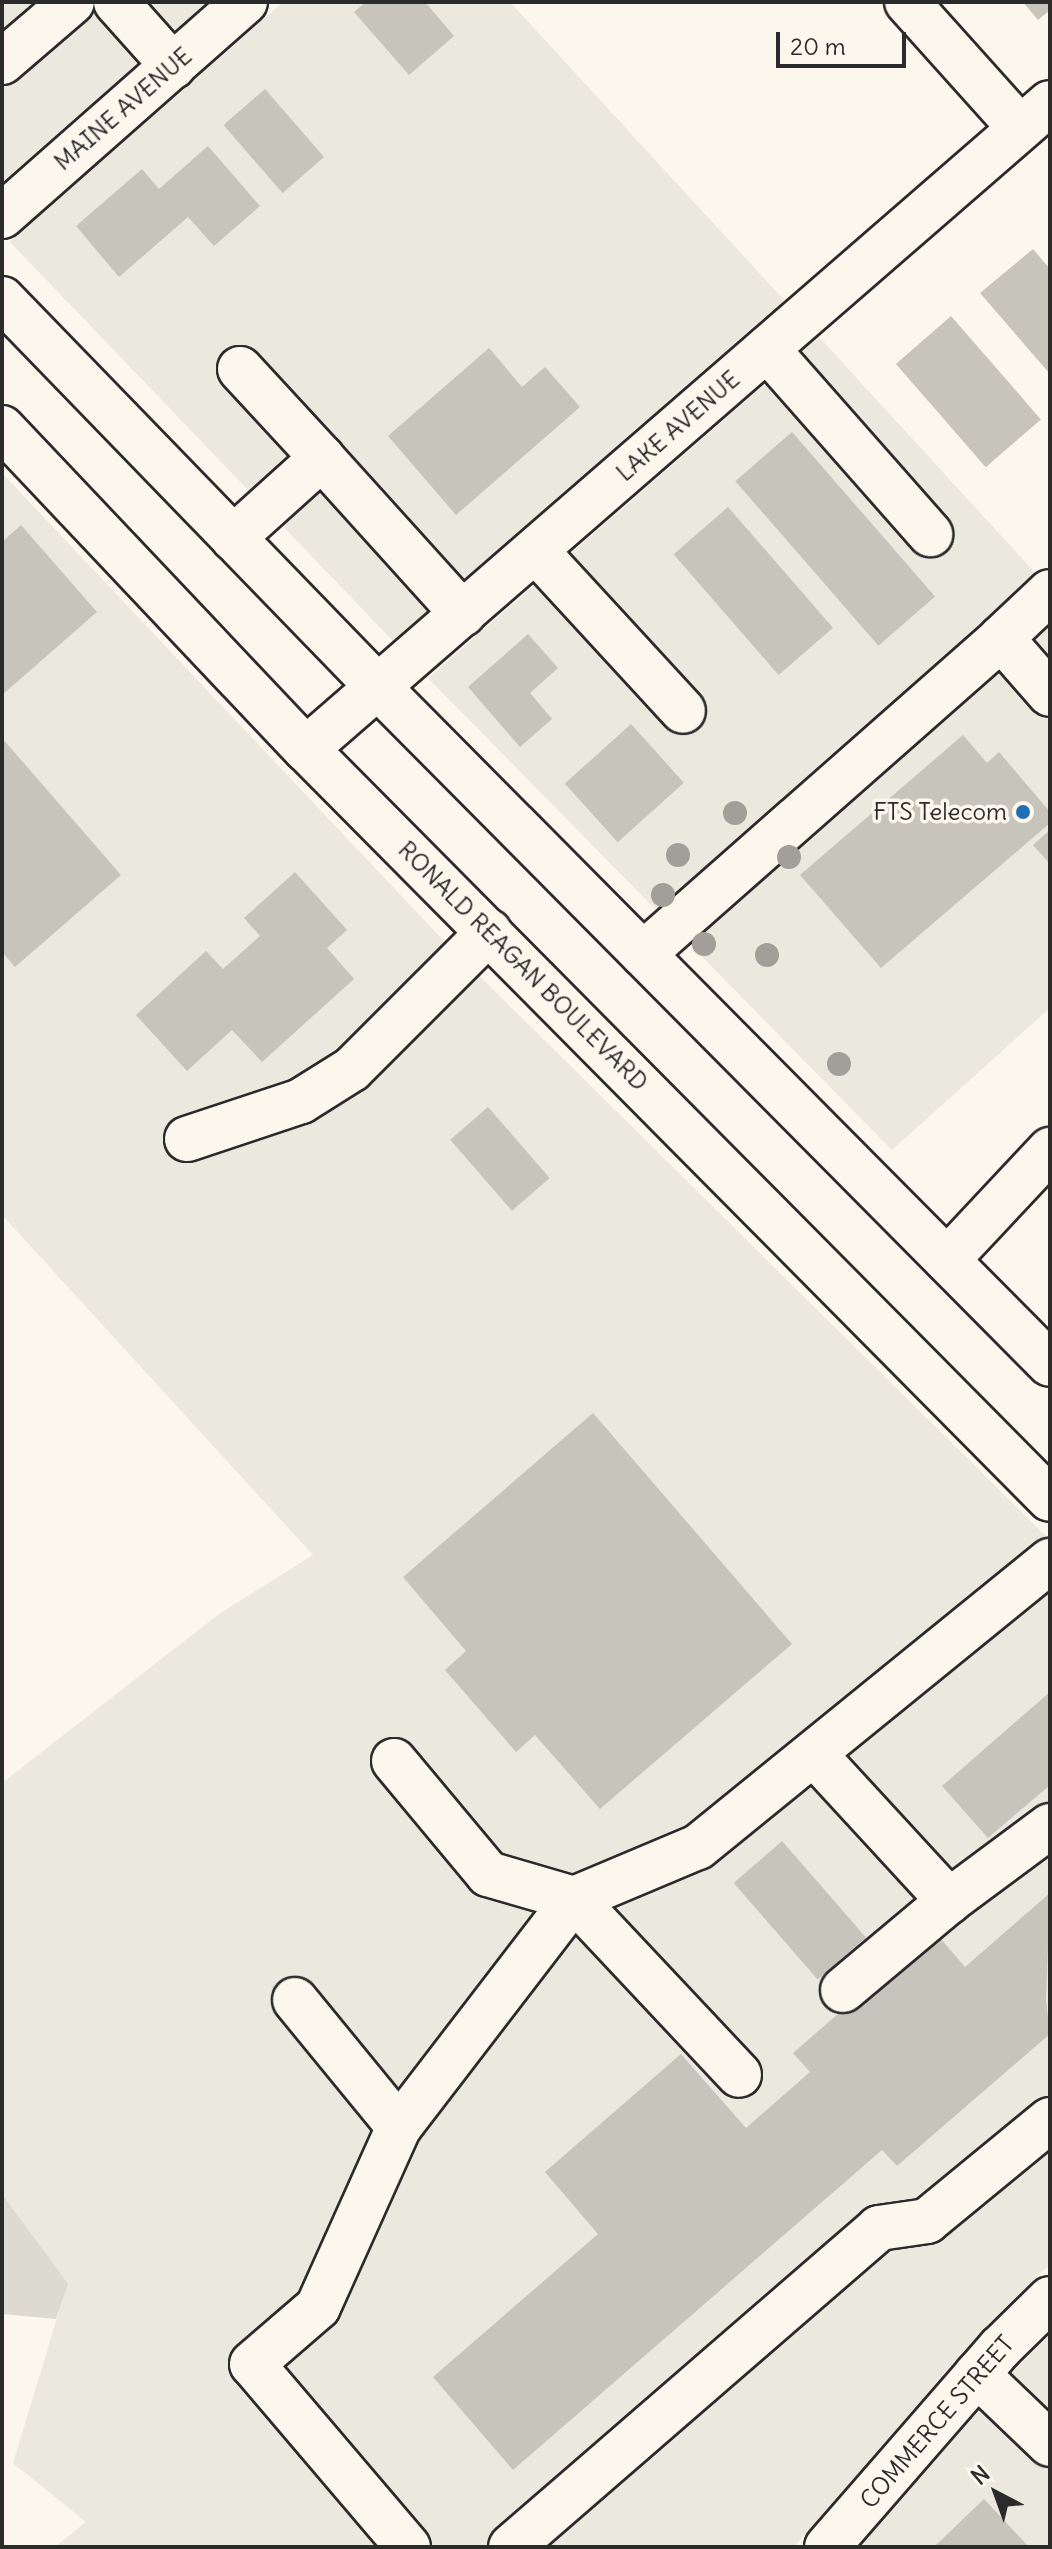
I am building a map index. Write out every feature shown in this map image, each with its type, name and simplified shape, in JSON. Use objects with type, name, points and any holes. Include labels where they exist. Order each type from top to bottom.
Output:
[{"type":"main road","points":[[2,62],[72,2]]},
{"type":"main road","points":[[116,2],[173,66]]},
{"type":"main road","name":"MAINE AVENUE","points":[[2,216],[245,2]]},
{"type":"main road","points":[[907,2],[1035,116]]},
{"type":"main road","name":"LAKE AVENUE","points":[[306,749],[1035,116]]},
{"type":"main road","points":[[2,299],[379,688],[1050,1364]]},
{"type":"main road","points":[[767,349],[930,534]]},
{"type":"main road","points":[[240,369],[463,614]]},
{"type":"main road","name":"RONALD REAGAN BOULEVARD","points":[[2,428],[306,749],[1050,1499]]},
{"type":"main road","points":[[233,538],[322,458]]},
{"type":"main road","points":[[536,551],[683,711]]},
{"type":"main road","points":[[643,954],[1050,592]]},
{"type":"main road","points":[[1001,638],[1050,694]]},
{"type":"main road","points":[[187,1139],[301,1101],[352,1069],[489,932]]},
{"type":"main road","points":[[947,1260],[1050,1150]]},
{"type":"main road","points":[[408,2547],[252,2364],[318,2307],[399,2127],[574,1899],[698,1847],[1050,1561]]},
{"type":"main road","points":[[814,1754],[949,1901]]},
{"type":"main road","points":[[394,1761],[488,1874],[574,1899],[739,2075]]},
{"type":"main road","points":[[843,1990],[949,1901],[1050,1826]]},
{"type":"main road","points":[[295,2000],[399,2127]]},
{"type":"main road","points":[[511,2547],[879,2228],[927,2221],[1050,2120]]},
{"type":"main road","name":"COMMERCE STREET","points":[[827,2547],[977,2374],[1050,2299]]},
{"type":"main road","points":[[977,2374],[1050,2444]]},
{"type":"shaded area","points":[[2,2],[207,2],[2,182]]},
{"type":"shaded area","points":[[283,2],[510,2],[784,300],[393,641],[10,242]]},
{"type":"shaded area","points":[[819,337],[1050,589],[1050,1008],[892,1150],[428,678]]},
{"type":"shaded area","points":[[2,473],[444,941],[1050,1540],[1050,2264],[982,2330],[794,2547],[55,2547],[86,2522],[13,2463],[67,2285],[2,2194],[2,1783],[219,1614],[313,1555],[2,1215]]},
{"type":"shaded area","points":[[2,2194],[68,2284],[56,2319],[2,2314]]},
{"type":"shaded area","points":[[1050,2335],[1050,2547],[860,2547],[1018,2366]]},
{"type":"building","points":[[366,2],[425,2],[454,36],[409,75],[354,12]]},
{"type":"building","points":[[1023,2],[1050,2],[1050,10],[1038,20]]},
{"type":"building","points":[[265,89],[324,157],[283,193],[223,125]]},
{"type":"building","points":[[208,146],[260,206],[214,246],[188,217],[119,277],[76,226],[142,169],[159,189]]},
{"type":"building","points":[[1033,249],[1050,269],[1050,374],[980,293]]},
{"type":"building","points":[[951,316],[1041,419],[986,467],[896,364]]},
{"type":"building","points":[[489,348],[522,387],[545,367],[580,407],[456,515],[388,436]]},
{"type":"building","points":[[792,432],[935,597],[878,646],[735,481]]},
{"type":"building","points":[[728,507],[833,628],[779,675],[674,554]]},
{"type":"building","points":[[21,525],[97,612],[2,695],[2,542]]},
{"type":"building","points":[[528,634],[558,668],[530,693],[552,719],[520,747],[468,687]]},
{"type":"building","points":[[631,724],[684,783],[618,842],[565,784]]},
{"type":"building","points":[[963,735],[987,763],[999,752],[1050,812],[1050,823],[881,968],[800,875]]},
{"type":"building","points":[[2,738],[121,875],[15,967],[2,952]]},
{"type":"building","points":[[1050,830],[1050,864],[1033,845]]},
{"type":"building","points":[[295,872],[347,930],[327,948],[354,979],[262,1062],[232,1030],[187,1071],[136,1015],[206,951],[223,969],[260,936],[244,918]]},
{"type":"building","points":[[488,1107],[550,1178],[512,1211],[450,1140]]},
{"type":"building","points":[[593,1413],[792,1644],[600,1809],[535,1735],[516,1752],[445,1670],[466,1651],[403,1577]]},
{"type":"building","points":[[1050,1692],[1050,1785],[988,1838],[942,1786]]},
{"type":"building","points":[[782,1841],[866,1938],[818,1980],[734,1883]]},
{"type":"building","points":[[1050,1893],[1046,2001],[1050,2034],[897,2166],[882,2150],[513,2470],[433,2377],[598,2234],[545,2172],[681,2054],[746,2128],[810,2072],[793,2053],[934,1931],[965,1967]]},
{"type":"building","points":[[984,2499],[1029,2547],[934,2547]]},
{"type":"place","name":"FTS Telecom","points":[[1023,812]]}]
